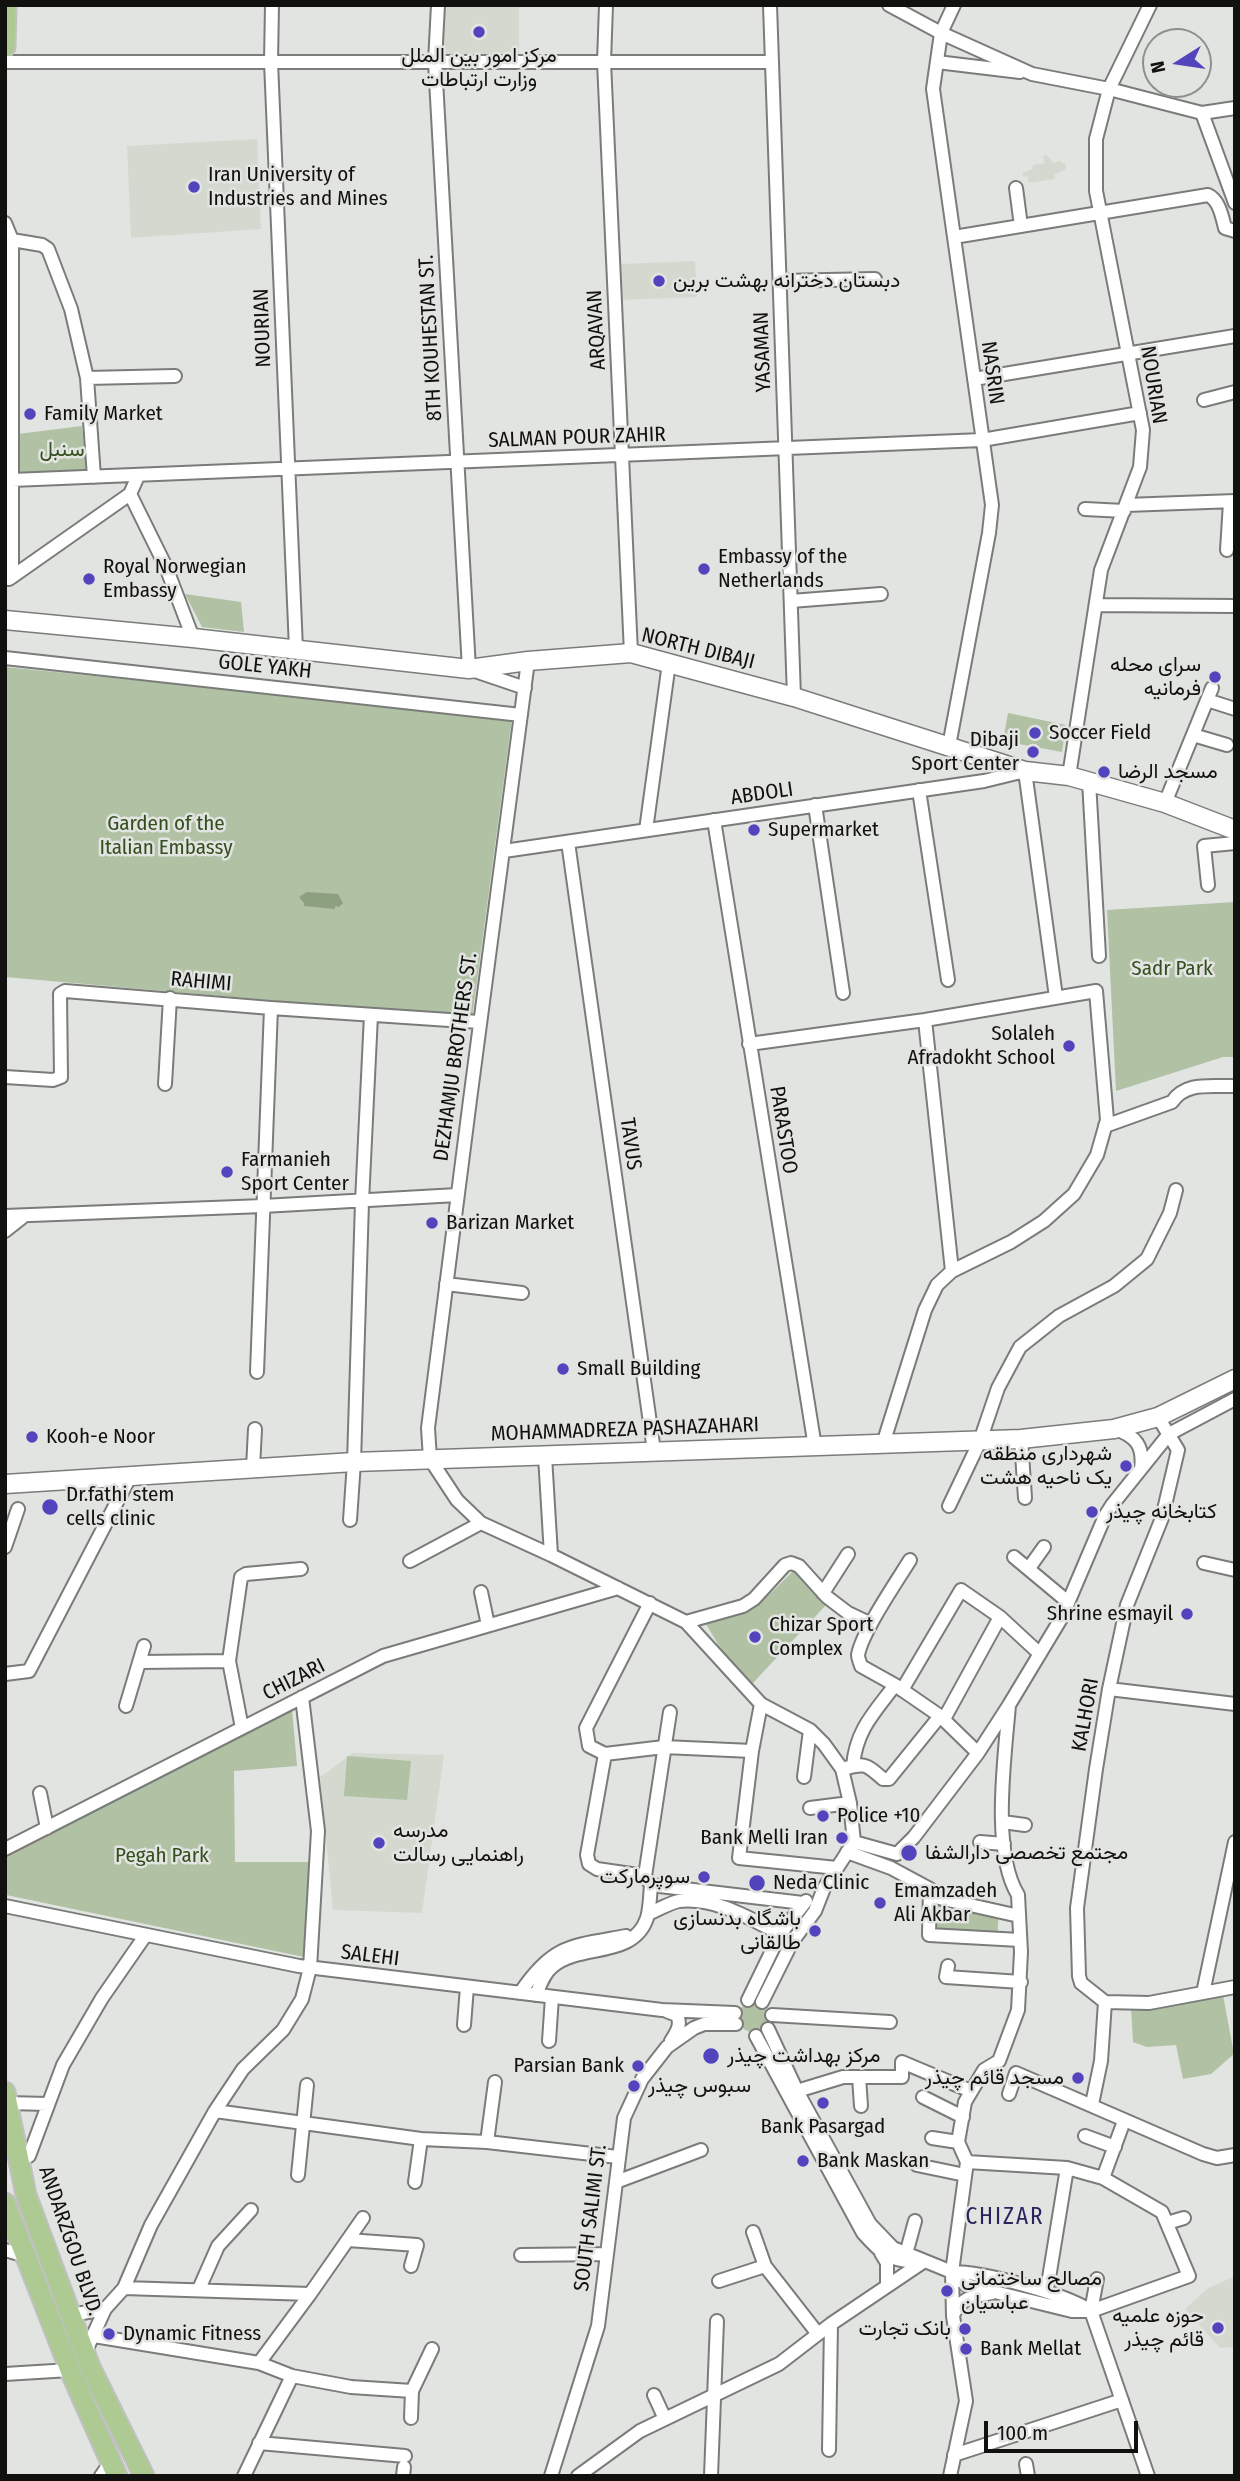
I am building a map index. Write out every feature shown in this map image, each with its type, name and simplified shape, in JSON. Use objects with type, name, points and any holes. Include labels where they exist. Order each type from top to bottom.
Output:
[{"type":"main road","points":[[5,47],[6,5]]},
{"type":"main road","name":"NORTH DIBAJI","points":[[5,620],[469,669],[528,661],[631,653],[794,697],[1025,771],[1069,776],[1165,803],[1235,830]]},
{"type":"main road","name":"MOHAMMADREZA PASHAZAHARI","points":[[5,1484],[355,1462],[1021,1438],[1114,1429],[1158,1417],[1235,1379]]},
{"type":"main road","name":"ANDARZGOU BLVD.","points":[[6,2097],[26,2195],[71,2315],[89,2345],[139,2472]]},
{"type":"main road","name":"ANDARZGOU BLVD.","points":[[5,2204],[109,2472]]},
{"type":"street","name":"NOURIAN","points":[[272,5],[271,62],[296,649]]},
{"type":"street","name":"8TH KOUHESTAN ST.","points":[[438,5],[435,62],[469,669]]},
{"type":"street","name":"ARQAVAN","points":[[606,5],[604,62],[631,653]]},
{"type":"street","name":"YASAMAN","points":[[770,5],[794,697]]},
{"type":"street","points":[[889,5],[941,33],[1032,74]]},
{"type":"street","name":"NASRIN","points":[[949,746],[992,505],[933,89],[941,33],[954,5]]},
{"type":"street","name":"NOURIAN","points":[[1069,776],[1101,570],[1140,467],[1143,430],[1096,191],[1096,139],[1109,89],[1150,5]]},
{"type":"street","points":[[5,62],[772,62]]},
{"type":"street","points":[[937,62],[1032,74],[1109,89],[1202,113],[1235,108]]},
{"type":"street","points":[[1202,113],[1235,203]]},
{"type":"street","points":[[1016,188],[1021,226]]},
{"type":"street","points":[[954,237],[1210,195],[1219,206],[1225,228],[1235,231]]},
{"type":"street","points":[[5,223],[12,240],[12,480],[9,580]]},
{"type":"street","points":[[12,240],[42,245],[51,254],[71,309],[87,378],[94,477]]},
{"type":"street","points":[[779,281],[875,279]]},
{"type":"street","points":[[974,379],[1235,336]]},
{"type":"street","points":[[87,378],[175,376]]},
{"type":"street","points":[[1204,400],[1235,392]]},
{"type":"street","name":"SALMAN POUR ZAHIR","points":[[12,480],[982,440],[1140,413]]},
{"type":"street","points":[[9,580],[130,494],[138,476]]},
{"type":"street","points":[[130,494],[166,567],[193,638]]},
{"type":"street","points":[[1084,509],[1233,502],[1227,550]]},
{"type":"street","points":[[791,601],[881,594]]},
{"type":"street","points":[[1097,605],[1235,606]]},
{"type":"street","name":"GOLE YAKH","points":[[5,658],[521,715]]},
{"type":"street","name":"DEZHAMJU BROTHERS ST.","points":[[430,1459],[428,1428],[528,661]]},
{"type":"street","points":[[646,830],[669,663]]},
{"type":"street","points":[[469,669],[525,688]]},
{"type":"street","points":[[1165,803],[1209,694],[1235,709]]},
{"type":"street","points":[[1193,735],[1227,745]]},
{"type":"street","points":[[984,780],[992,771],[989,758]]},
{"type":"street","points":[[1025,771],[1056,997]]},
{"type":"street","name":"ABDOLI","points":[[504,851],[919,790],[1025,771]]},
{"type":"street","points":[[1089,781],[1099,956]]},
{"type":"street","points":[[919,790],[948,980]]},
{"type":"street","points":[[815,805],[843,993]]},
{"type":"street","name":"PARASTOO","points":[[714,820],[814,1447]]},
{"type":"street","name":"TAVUS","points":[[568,842],[654,1451]]},
{"type":"street","points":[[1208,885],[1203,846],[1235,843]]},
{"type":"street","name":"RAHIMI","points":[[5,1077],[53,1080],[61,1077],[60,994],[65,991],[479,1021]]},
{"type":"street","points":[[749,1044],[925,1020],[1096,991],[1107,1120],[1097,1155],[1074,1194],[1044,1221],[1011,1242],[952,1271],[937,1285],[925,1310],[883,1444]]},
{"type":"street","points":[[165,1084],[170,998]]},
{"type":"street","points":[[257,1372],[271,1008]]},
{"type":"street","points":[[350,1520],[355,1462],[362,1202],[371,1014]]},
{"type":"street","points":[[925,1020],[952,1271]]},
{"type":"street","points":[[1105,1126],[1172,1102],[1178,1093],[1186,1088],[1235,1086]]},
{"type":"street","points":[[949,1506],[979,1441],[998,1388],[1020,1348],[1059,1316],[1114,1286],[1147,1259],[1170,1213],[1176,1190]]},
{"type":"street","points":[[5,1216],[362,1202],[457,1195]]},
{"type":"street","points":[[5,1231],[26,1216]]},
{"type":"street","points":[[446,1284],[522,1293]]},
{"type":"street","points":[[891,1868],[896,1866],[897,1854],[914,1837],[978,1753],[1009,1705],[1068,1602],[1105,1516],[1168,1434],[1235,1399]]},
{"type":"street","name":"KALHORI","points":[[1105,2002],[1081,1983],[1077,1915],[1094,1781],[1127,1605],[1162,1518],[1178,1450],[1158,1417]]},
{"type":"street","points":[[253,1468],[254,1429]]},
{"type":"street","points":[[1114,1429],[1128,1433],[1139,1443],[1143,1455],[1141,1469]]},
{"type":"street","points":[[1021,1438],[1025,1498]]},
{"type":"street","points":[[545,1456],[551,1555]]},
{"type":"street","points":[[430,1459],[457,1500],[481,1523],[686,1622],[761,1704],[810,1730],[848,1768]]},
{"type":"street","points":[[5,1674],[29,1671],[131,1475]]},
{"type":"street","points":[[5,1547],[18,1509]]},
{"type":"street","points":[[410,1561],[481,1523]]},
{"type":"street","points":[[1029,1569],[1044,1547]]},
{"type":"street","points":[[823,1593],[848,1554]]},
{"type":"street","points":[[1014,1556],[1068,1602]]},
{"type":"street","points":[[910,1560],[871,1624],[858,1655],[859,1661],[861,1666],[942,1718],[978,1753]]},
{"type":"street","points":[[686,1622],[743,1606],[754,1600],[785,1565],[791,1563],[799,1566],[823,1593],[848,1613],[871,1624]]},
{"type":"street","points":[[1204,1563],[1235,1570]]},
{"type":"street","points":[[242,1728],[229,1661],[242,1577],[246,1574],[301,1569]]},
{"type":"street","name":"CHIZARI","points":[[5,1849],[383,1656],[618,1588]]},
{"type":"street","points":[[762,2001],[792,1942],[815,1911],[824,1888],[850,1847],[848,1768],[862,1728],[899,1688],[961,1590],[1000,1617],[1040,1654]]},
{"type":"street","points":[[481,1592],[488,1625]]},
{"type":"street","points":[[650,1603],[586,1728],[589,1746],[605,1755],[664,1747],[752,1751]]},
{"type":"street","points":[[848,1768],[863,1764],[883,1779],[889,1779],[942,1718],[1000,1617]]},
{"type":"street","points":[[126,1706],[144,1646]]},
{"type":"street","points":[[139,1661],[229,1661]]},
{"type":"street","points":[[1110,1689],[1235,1704]]},
{"type":"street","points":[[302,1697],[318,1831],[310,1968],[302,1999],[283,2030],[243,2069],[215,2111],[151,2225],[124,2288],[105,2309],[89,2345],[259,2363],[292,2376],[351,2387],[412,2391]]},
{"type":"street","points":[[761,1704],[752,1751],[739,1858],[837,1868]]},
{"type":"street","points":[[950,2476],[966,2401],[953,2316],[952,2272],[966,2169],[958,2142],[965,2102],[984,2070],[999,2061],[1017,2010],[1020,1982],[1018,1895],[1011,1885],[1003,1844],[1009,1705]]},
{"type":"street","points":[[536,1995],[551,1967],[566,1958],[624,1944],[637,1934],[648,1914],[648,1880],[670,1712]]},
{"type":"street","points":[[804,1777],[810,1730]]},
{"type":"street","points":[[605,1755],[587,1855],[589,1864],[597,1869],[648,1880],[803,1903]]},
{"type":"street","points":[[40,1793],[47,1828]]},
{"type":"street","points":[[810,1808],[850,1803]]},
{"type":"street","points":[[1003,1822],[1025,1825]]},
{"type":"street","points":[[981,1842],[1003,1844]]},
{"type":"street","points":[[1203,1993],[1235,1842]]},
{"type":"street","points":[[850,1847],[897,1854]]},
{"type":"street","points":[[850,1847],[930,1889],[929,1935],[1020,1940]]},
{"type":"street","points":[[768,2029],[756,2036],[744,2034],[736,2019],[740,2005],[748,2000],[780,1934],[803,1903],[824,1888]]},
{"type":"street","points":[[930,1896],[1019,1916]]},
{"type":"street","points":[[648,1914],[678,1901],[709,1902],[744,1915],[780,1934]]},
{"type":"street","name":"SALEHI","points":[[5,1906],[310,1968],[736,2019]]},
{"type":"street","points":[[520,1993],[536,1969],[554,1954],[566,1948],[637,1934]]},
{"type":"street","points":[[29,2156],[63,2065],[102,1998],[145,1936]]},
{"type":"street","points":[[948,1966],[946,1977],[1020,1982]]},
{"type":"street","points":[[464,2025],[467,1987]]},
{"type":"street","points":[[1092,2104],[1101,2061],[1105,2002],[1149,2003],[1235,1987]]},
{"type":"street","points":[[549,2041],[552,1997]]},
{"type":"street","points":[[748,2000],[762,2001]]},
{"type":"street","points":[[762,2001],[772,2015]]},
{"type":"street","points":[[662,2010],[677,2015],[680,2020],[679,2027],[667,2047]]},
{"type":"street","points":[[772,2015],[890,2022]]},
{"type":"street","points":[[772,2015],[768,2029],[797,2091],[870,2224],[893,2248],[952,2272],[970,2272],[1074,2300],[1091,2311]]},
{"type":"street","name":"SOUTH SALIMI ST.","points":[[551,2476],[597,2326],[624,2118],[642,2079],[667,2047],[694,2028],[736,2019]]},
{"type":"street","points":[[756,2036],[863,2233],[887,2263],[887,2286]]},
{"type":"street","points":[[797,2091],[843,2077],[902,2077],[902,2062],[971,2091]]},
{"type":"street","points":[[1009,2094],[1016,2073],[1203,2154],[1217,2158],[1234,2157]]},
{"type":"street","points":[[859,2077],[861,2106]]},
{"type":"street","points":[[488,2142],[495,2082]]},
{"type":"street","points":[[298,2175],[307,2085]]},
{"type":"street","points":[[6,2097],[48,2104]]},
{"type":"street","points":[[923,2097],[963,2117]]},
{"type":"street","points":[[215,2111],[421,2139],[488,2142],[618,2157]]},
{"type":"street","points":[[1103,2178],[1124,2121]]},
{"type":"street","points":[[1085,2136],[1115,2147]]},
{"type":"street","points":[[932,2138],[958,2142]]},
{"type":"street","points":[[415,2182],[421,2139]]},
{"type":"street","points":[[616,2182],[701,2150]]},
{"type":"street","points":[[917,2165],[966,2169],[1067,2168],[1103,2178],[1162,2212],[1189,2276],[1091,2311],[1072,2311],[966,2285],[952,2272]]},
{"type":"street","points":[[1048,2284],[1067,2168]]},
{"type":"street","points":[[199,2289],[218,2246],[251,2210]]},
{"type":"street","points":[[259,2363],[363,2218]]},
{"type":"street","points":[[1167,2224],[1184,2218]]},
{"type":"street","points":[[906,2254],[915,2221]]},
{"type":"street","points":[[753,2232],[765,2266],[818,2334]]},
{"type":"street","points":[[348,2240],[417,2245],[411,2266]]},
{"type":"street","points":[[5,2250],[26,2256]]},
{"type":"street","points":[[880,2252],[898,2261],[923,2262]]},
{"type":"street","points":[[521,2255],[607,2253]]},
{"type":"street","points":[[578,2476],[640,2431],[779,2364],[831,2324],[923,2262]]},
{"type":"street","points":[[719,2281],[765,2266]]},
{"type":"street","points":[[1097,2279],[1091,2311],[1148,2476]]},
{"type":"street","points":[[124,2288],[310,2294]]},
{"type":"street","points":[[953,2316],[959,2303],[998,2292]]},
{"type":"street","points":[[71,2315],[105,2309]]},
{"type":"street","points":[[711,2476],[717,2321]]},
{"type":"street","points":[[830,2450],[831,2324]]},
{"type":"street","points":[[411,2418],[412,2391],[432,2349]]},
{"type":"street","points":[[5,2374],[71,2370]]},
{"type":"street","points":[[244,2476],[292,2376]]},
{"type":"street","points":[[654,2395],[665,2419]]},
{"type":"street","points":[[954,2455],[1122,2400]]},
{"type":"street","points":[[259,2443],[404,2466]]},
{"type":"shaded area","name":"مرکز امور بین الملل وزارت ارتباطات","points":[[440,5],[519,5],[519,59],[438,60]]},
{"type":"shaded area","name":"Iran University of Industries and Mines","points":[[257,139],[261,229],[131,238],[127,146]]},
{"type":"shaded area","points":[[1047,155],[1053,163],[1060,161],[1066,165],[1065,170],[1054,175],[1055,179],[1028,183],[1028,176],[1024,177],[1022,173],[1032,169],[1033,165],[1044,163],[1043,156]]},
{"type":"shaded area","name":"دبستان دخترانه بهشت برین","points":[[695,261],[697,297],[621,300],[620,264]]},
{"type":"shaded area","points":[[307,892],[338,894],[343,903],[339,907],[335,906],[335,909],[304,906],[299,897]]},
{"type":"shaded area","name":"مدرسه راهنمایی رسالت","points":[[353,1753],[444,1755],[422,1913],[333,1910],[320,1777]]},
{"type":"shaded area","name":"حوزه علمیه قائم چیذر","points":[[1235,2276],[1235,2347],[1220,2348],[1185,2309],[1208,2288]]},
{"type":"green space","name":"سنبل","points":[[82,426],[87,471],[19,473],[18,434]]},
{"type":"green space","points":[[185,594],[241,602],[244,632],[202,627]]},
{"type":"green space","name":"Garden of the Italian Embassy","points":[[5,667],[512,718],[472,1018],[5,977]]},
{"type":"green space","name":"Soccer Field","points":[[1008,713],[1066,725],[1062,752],[1003,741]]},
{"type":"green space","name":"Sadr Park","points":[[1235,902],[1235,1057],[1223,1057],[1116,1091],[1107,910]]},
{"type":"green space","name":"Chizar Sport Complex","points":[[794,1570],[827,1604],[752,1684],[722,1651],[706,1624],[750,1609]]},
{"type":"green space","name":"Pegah Park","points":[[292,1709],[297,1766],[234,1771],[235,1862],[312,1862],[304,1957],[6,1895],[5,1858]]},
{"type":"green space","points":[[347,1756],[411,1761],[407,1800],[344,1796]]},
{"type":"green space","points":[[934,1899],[999,1914],[997,1937],[933,1933]]},
{"type":"green space","points":[[1223,1995],[1234,2054],[1211,2074],[1183,2079],[1176,2045],[1147,2047],[1133,2042],[1131,2007]]},
{"type":"green space","points":[[753,2002],[764,2006],[768,2017],[764,2028],[753,2032],[742,2028],[738,2017],[742,2006]]},
{"type":"place","name":"مرکز امور بین الملل وزارت ارتباطات","points":[[479,32]]},
{"type":"place","name":"Iran University of Industries and Mines","points":[[194,187]]},
{"type":"place","name":"دبستان دخترانه بهشت برین","points":[[659,281]]},
{"type":"place","name":"Family Market","points":[[30,414]]},
{"type":"place","name":"Embassy of the Netherlands","points":[[704,569]]},
{"type":"place","name":"Royal Norwegian Embassy","points":[[89,579]]},
{"type":"place","name":"سرای محله فرمانیه","points":[[1215,677]]},
{"type":"place","name":"Soccer Field","points":[[1035,733]]},
{"type":"place","name":"Dibaji Sport Center","points":[[1033,752]]},
{"type":"place","name":"مسجد الرضا","points":[[1104,772]]},
{"type":"place","name":"Supermarket","points":[[754,830]]},
{"type":"place","name":"Solaleh Afradokht School","points":[[1069,1046]]},
{"type":"place","name":"Farmanieh Sport Center","points":[[227,1172]]},
{"type":"place","name":"Barizan Market","points":[[432,1223]]},
{"type":"place","name":"Small Building","points":[[563,1369]]},
{"type":"place","name":"Kooh-e Noor","points":[[32,1437]]},
{"type":"place","name":"شهرداری منطقه یک ناحیه هشت","points":[[1126,1466]]},
{"type":"place","name":"Dr.fathi stem cells clinic","points":[[50,1507]]},
{"type":"place","name":"کتابخانه چیذر","points":[[1092,1512]]},
{"type":"place","name":"Shrine esmayil","points":[[1187,1614]]},
{"type":"place","name":"Chizar Sport Complex","points":[[755,1637]]},
{"type":"place","name":"Police +10","points":[[823,1816]]},
{"type":"place","name":"Bank Melli Iran","points":[[842,1838]]},
{"type":"place","name":"مدرسه راهنمایی رسالت","points":[[379,1843]]},
{"type":"place","name":"مجتمع تخصصی دارالشفا","points":[[909,1853]]},
{"type":"place","name":"سوپرمارکت","points":[[704,1877]]},
{"type":"place","name":"Neda Clinic","points":[[757,1883]]},
{"type":"place","name":"Emamzadeh Ali Akbar","points":[[880,1903]]},
{"type":"place","name":"باشگاه بدنسازی طالقانی","points":[[815,1931]]},
{"type":"place","name":"مرکز بهداشت چیذر","points":[[711,2056]]},
{"type":"place","name":"Parsian Bank","points":[[638,2066]]},
{"type":"place","name":"مسجد قائم چیذر","points":[[1078,2078]]},
{"type":"place","name":"سبوس چیذر","points":[[634,2086]]},
{"type":"place","name":"Bank Pasargad","points":[[823,2103]]},
{"type":"place","name":"Bank Maskan","points":[[803,2161]]},
{"type":"place","name":"مصالح ساختمانی عباسیان","points":[[947,2291]]},
{"type":"place","name":"حوزه علمیه قائم چیذر","points":[[1218,2328]]},
{"type":"place","name":"بانک تجارت","points":[[965,2329]]},
{"type":"place","name":"Dynamic Fitness","points":[[109,2334]]},
{"type":"place","name":"Bank Mellat","points":[[966,2349]]},
{"type":"district","name":"CHIZAR","points":[[1005,2218]]}]
